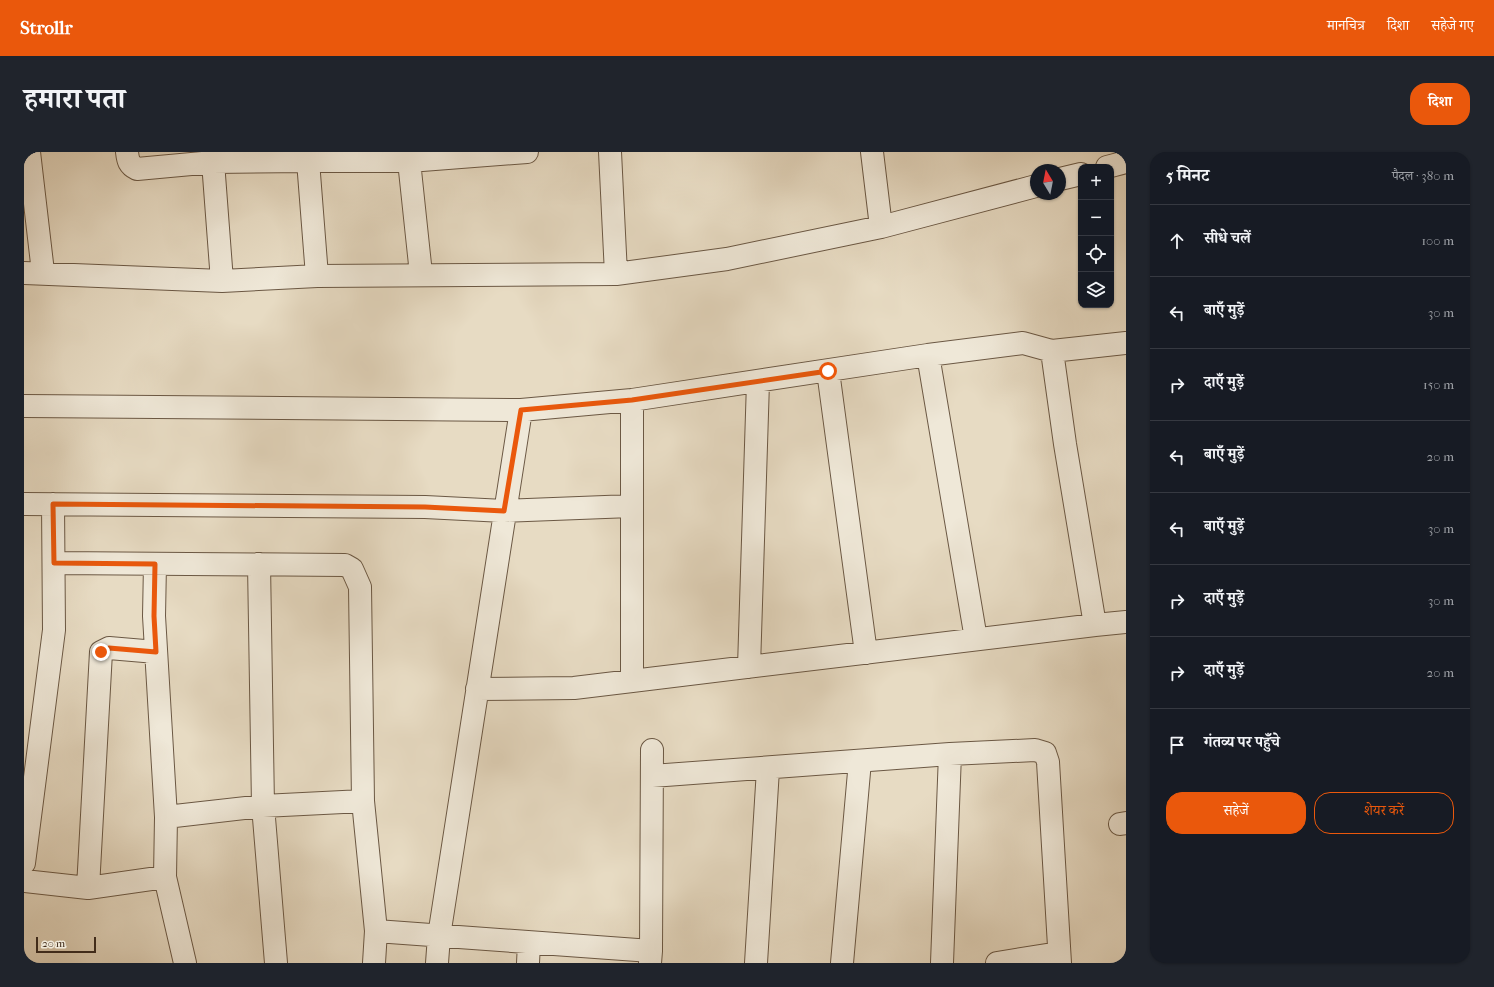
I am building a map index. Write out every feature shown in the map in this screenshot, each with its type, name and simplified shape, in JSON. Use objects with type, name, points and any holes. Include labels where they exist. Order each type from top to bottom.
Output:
[{"type":"street","points":[[29,152],[34,273],[222,280],[421,274],[522,276],[616,274],[727,259],[881,227],[1030,188]]},
{"type":"street","points":[[127,152],[128,162],[138,169],[213,157],[308,161],[409,161],[494,153],[528,152]]},
{"type":"street","points":[[610,152],[616,274]]},
{"type":"street","points":[[872,152],[881,227]]},
{"type":"street","points":[[213,157],[222,280]]},
{"type":"street","points":[[308,161],[317,276]]},
{"type":"street","points":[[409,161],[421,274]]},
{"type":"street","points":[[1114,165],[1126,162]]},
{"type":"street","points":[[1066,178],[1078,175]]},
{"type":"street","points":[[24,406],[521,410],[632,400],[928,355],[1023,343],[1052,351],[1126,343]]},
{"type":"street","points":[[1052,351],[1065,444],[1095,625]]},
{"type":"street","points":[[928,355],[976,639]]},
{"type":"street","points":[[828,371],[866,653]]},
{"type":"street","points":[[749,667],[758,382]]},
{"type":"street","points":[[632,400],[632,681]]},
{"type":"street","points":[[437,963],[438,936],[521,410]]},
{"type":"street","points":[[24,504],[425,507],[504,511],[631,506]]},
{"type":"street","points":[[24,863],[54,630],[53,504]]},
{"type":"street","points":[[54,563],[345,565],[352,570],[360,587],[363,801],[376,931],[374,963]]},
{"type":"street","points":[[155,564],[154,616],[166,817],[165,877],[185,963]]},
{"type":"street","points":[[259,564],[264,806],[276,963]]},
{"type":"street","points":[[477,689],[574,688],[1126,622]]},
{"type":"street","points":[[88,888],[101,652],[109,648],[156,652]]},
{"type":"street","points":[[376,931],[438,936],[528,953],[650,957],[652,750]]},
{"type":"street","points":[[652,776],[768,769],[950,754],[1035,750],[1045,753],[1048,762],[1059,958],[997,963]]},
{"type":"street","points":[[942,963],[950,754]]},
{"type":"street","points":[[842,963],[860,761]]},
{"type":"street","points":[[756,963],[768,769]]},
{"type":"street","points":[[166,817],[264,806],[363,801]]},
{"type":"street","points":[[24,881],[88,888],[165,877]]},
{"type":"route","points":[[101,652],[109,648],[156,652],[154,616],[155,564],[54,563],[53,504],[425,507],[504,511],[521,410],[632,400],[828,371]]}]
